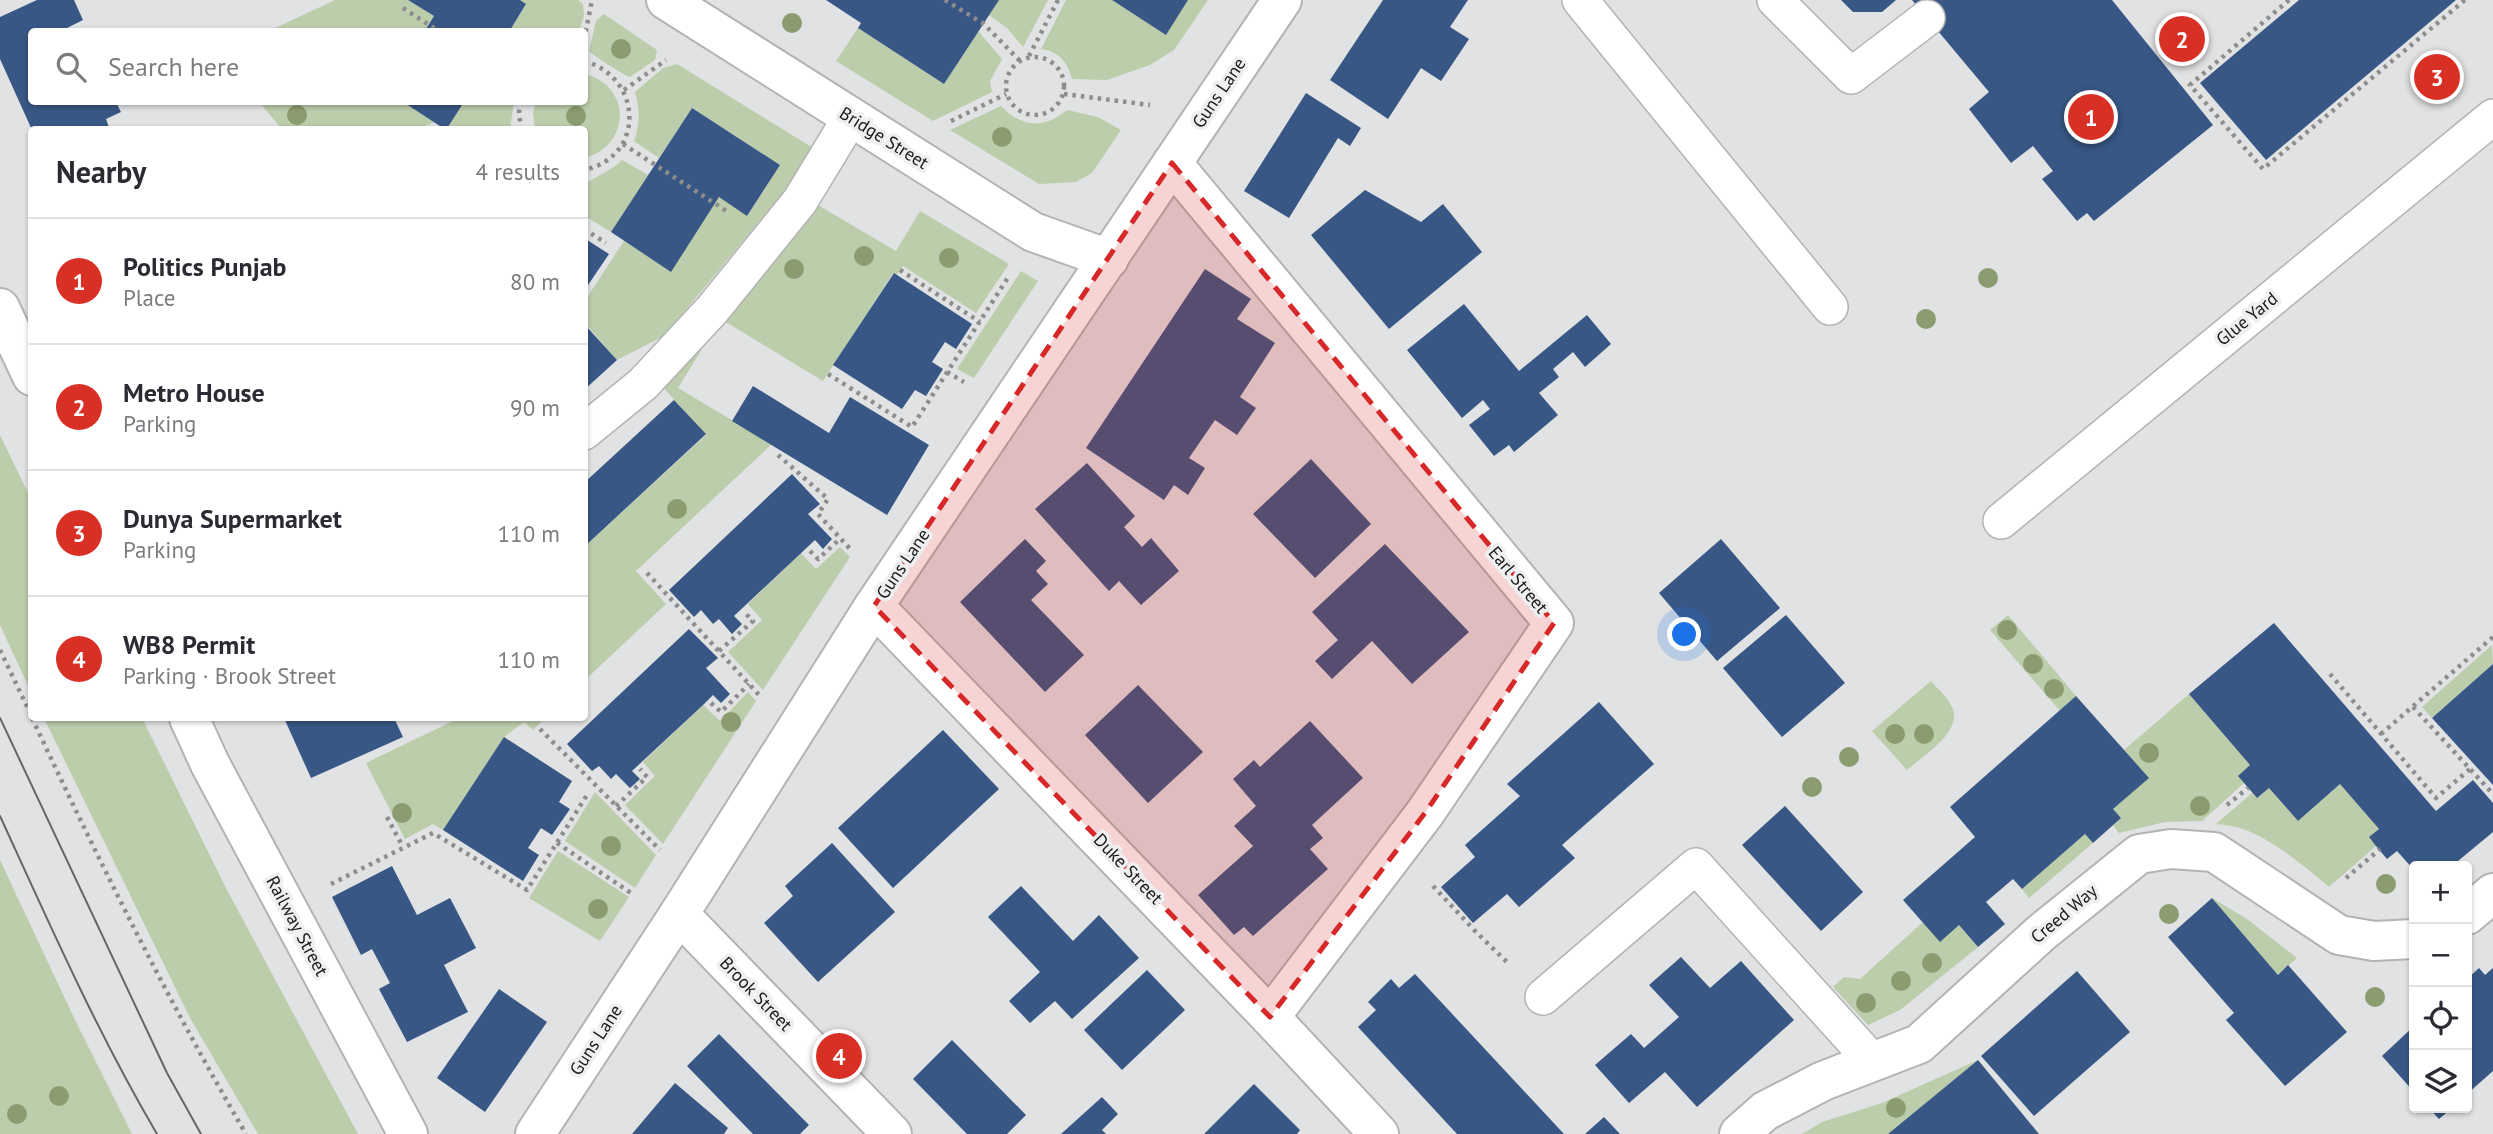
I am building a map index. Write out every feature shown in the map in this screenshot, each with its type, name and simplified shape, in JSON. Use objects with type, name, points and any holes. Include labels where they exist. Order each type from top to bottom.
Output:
[{"type":"street","name":"Bridge Street","points":[[666,0],[1033,232],[1109,259]]},
{"type":"street","name":"Guns Lane","points":[[535,1134],[679,914],[874,606],[1282,0]]},
{"type":"street","name":"Earl Street","points":[[1172,163],[1554,622],[1425,813],[1270,1017]]},
{"type":"street","points":[[0,307],[28,367]]},
{"type":"street","name":"Duke Street","points":[[874,606],[1379,1134]]},
{"type":"street","name":"Railway Street","points":[[190,721],[210,764],[408,1134]]},
{"type":"street","name":"Creed Way","points":[[1739,1134],[1765,1111],[1823,1080],[1919,1044],[2041,933],[2139,854],[2171,849],[2214,852],[2339,935],[2374,940],[2409,939]]},
{"type":"street","points":[[2472,911],[2493,893]]},
{"type":"street","name":"Brook Street","points":[[679,914],[892,1134]]},
{"type":"lane","points":[[1580,0],[1829,307]]},
{"type":"lane","points":[[1775,0],[1851,76],[1927,18]]},
{"type":"lane","points":[[588,429],[643,384],[712,310],[800,201],[851,117]]},
{"type":"lane","name":"Glue Yard","points":[[2000,521],[2493,117]]},
{"type":"lane","points":[[1543,997],[1696,866],[1873,1062]]},
{"type":"path","points":[[586,28],[592,0]]},
{"type":"path","points":[[945,0],[984,24],[1020,61]]},
{"type":"path","points":[[1029,57],[1058,0]]},
{"type":"path","points":[[2289,0],[2190,85],[2263,169],[2465,0]]},
{"type":"path","points":[[403,8],[434,28]]},
{"type":"path","points":[[1039,56],[1057,66],[1065,84],[1064,94],[1053,110],[1035,116],[1017,109],[1006,94],[1007,75],[1020,61],[1039,56]]},
{"type":"path","points":[[624,90],[668,58]]},
{"type":"path","points":[[588,62],[599,65],[613,75],[624,90],[630,107],[630,127],[623,144],[611,159],[588,169]]},
{"type":"path","points":[[945,123],[1006,94]]},
{"type":"path","points":[[1064,94],[1158,107]]},
{"type":"path","points":[[521,105],[521,126]]},
{"type":"path","points":[[623,144],[732,214]]},
{"type":"path","points":[[588,232],[606,243]]},
{"type":"path","points":[[828,374],[912,427],[1015,267]]},
{"type":"path","points":[[900,270],[979,322]]},
{"type":"path","points":[[778,455],[828,499],[818,514],[859,558]]},
{"type":"path","points":[[810,551],[818,559],[841,538]]},
{"type":"path","points":[[647,573],[765,702]]},
{"type":"path","points":[[719,651],[753,621],[745,613]]},
{"type":"path","points":[[2381,734],[2493,637]]},
{"type":"path","points":[[0,650],[28,709]]},
{"type":"path","points":[[2330,674],[2437,798],[2470,769]]},
{"type":"path","points":[[711,703],[721,712],[749,684]]},
{"type":"path","points":[[2413,707],[2493,794]]},
{"type":"path","points":[[34,721],[82,826],[188,1034],[246,1134]]},
{"type":"path","points":[[540,729],[669,858]]},
{"type":"path","points":[[616,806],[647,776],[640,769]]},
{"type":"path","points":[[323,889],[433,833],[527,890],[587,795]]},
{"type":"path","points":[[387,817],[403,848]]},
{"type":"path","points":[[557,843],[642,899]]},
{"type":"path","points":[[2338,885],[2380,849]]},
{"type":"path","points":[[1425,876],[1476,932],[1543,997]]},
{"type":"highlighted area","points":[[1172,163],[1554,623],[1425,813],[1270,1017],[874,606]]},
{"type":"green space","points":[[335,0],[408,0],[434,16],[426,28],[276,28]]},
{"type":"green space","points":[[520,0],[578,0],[583,4],[584,16],[580,28],[512,28],[526,5]]},
{"type":"green space","points":[[999,0],[1048,0],[1023,47],[1007,28],[989,15]]},
{"type":"green space","points":[[1066,0],[1112,0],[1166,34],[1188,0],[1208,0],[1174,50],[1150,65],[1107,80],[1072,79],[1062,59],[1053,52],[1041,49]]},
{"type":"green space","points":[[604,14],[657,50],[655,60],[630,77],[591,53],[589,51],[596,21]]},
{"type":"green space","points":[[858,28],[944,84],[978,31],[1002,59],[990,81],[992,92],[933,121],[836,61]]},
{"type":"green space","points":[[677,64],[818,151],[664,336],[617,360],[588,326],[588,296],[624,241],[671,271],[719,197],[748,215],[780,165],[692,108],[659,158],[634,141],[639,117],[635,92],[663,68]]},
{"type":"green space","points":[[588,75],[611,90],[618,102],[620,116],[618,129],[611,141],[600,151],[588,157],[588,126],[535,126],[535,105],[588,105]]},
{"type":"green space","points":[[262,105],[408,105],[434,122],[425,126],[279,126]]},
{"type":"green space","points":[[462,105],[514,105],[510,126],[449,126]]},
{"type":"green space","points":[[1001,106],[1025,122],[1042,123],[1067,110],[1098,117],[1121,130],[1092,173],[1076,182],[1039,184],[950,130]]},
{"type":"green space","points":[[622,160],[648,175],[611,232],[588,218],[588,183]]},
{"type":"green space","points":[[811,201],[896,251],[920,211],[1009,264],[976,313],[903,266],[897,275],[893,273],[823,381],[721,319]]},
{"type":"green space","points":[[1021,271],[1038,281],[974,378],[957,369]]},
{"type":"green space","points":[[716,326],[678,388],[772,444],[636,571],[666,604],[588,677],[588,543],[706,435],[663,387]]},
{"type":"green space","points":[[0,435],[28,493],[28,686],[0,625]]},
{"type":"green space","points":[[840,547],[850,557],[763,690],[728,652],[762,620],[748,604],[801,553],[816,569]]},
{"type":"green space","points":[[2008,615],[2076,696],[2060,711],[1990,630]]},
{"type":"green space","points":[[2492,645],[2493,664],[2432,718],[2422,707]]},
{"type":"green space","points":[[1931,681],[1952,707],[1952,725],[1940,742],[1907,770],[1872,731]]},
{"type":"green space","points":[[748,692],[756,701],[663,844],[625,805],[655,776],[643,762],[703,705],[720,721]]},
{"type":"green space","points":[[2189,694],[2250,765],[2238,776],[2244,783],[2202,821],[2165,822],[2119,833],[2113,825],[2121,818],[2113,809],[2148,778],[2124,750]]},
{"type":"green space","points":[[45,721],[143,721],[227,890],[358,1134],[258,1134],[190,1018]]},
{"type":"green space","points":[[453,721],[542,721],[533,730],[524,722],[504,737],[443,830],[433,824],[405,839],[366,763]]},
{"type":"green space","points":[[2340,784],[2379,829],[2369,837],[2376,846],[2329,887],[2266,840],[2240,828],[2216,824],[2252,793],[2257,798],[2269,788],[2298,821]]},
{"type":"green space","points":[[595,792],[656,855],[635,888],[565,841]]},
{"type":"green space","points":[[2085,834],[2093,843],[2029,898],[2022,889]]},
{"type":"green space","points":[[558,851],[629,897],[600,941],[529,898]]},
{"type":"green space","points":[[0,860],[75,1020],[132,1134],[0,1134]]},
{"type":"green space","points":[[2212,898],[2247,919],[2297,958],[2278,975]]},
{"type":"green space","points":[[1923,922],[1959,925],[1978,947],[1900,1010],[1868,1025],[1833,987],[1844,977],[1860,979]]},
{"type":"green space","points":[[1978,1060],[1888,1134],[1802,1134],[1822,1122],[1882,1103]]},
{"type":"building","points":[[37,0],[74,0],[83,20],[67,28],[28,28],[28,105],[118,105],[121,112],[106,119],[109,126],[30,126],[0,59],[0,17]]},
{"type":"building","points":[[408,0],[520,0],[526,4],[511,28],[426,28],[434,16]]},
{"type":"building","points":[[826,0],[999,0],[944,84],[858,28],[861,23]]},
{"type":"building","points":[[1112,0],[1188,0],[1166,35]]},
{"type":"building","points":[[1383,0],[1468,0],[1450,27],[1469,39],[1441,81],[1421,68],[1388,119],[1330,80]]},
{"type":"building","points":[[1841,0],[1896,0],[1882,12],[1853,12]]},
{"type":"building","points":[[1912,0],[2112,0],[2213,125],[2094,221],[2087,213],[2077,221],[2042,179],[2053,171],[2033,146],[2011,163],[1969,109],[1989,92]]},
{"type":"building","points":[[2299,0],[2456,0],[2266,160],[2200,83]]},
{"type":"building","points":[[1306,93],[1361,128],[1350,146],[1338,138],[1289,218],[1244,191]]},
{"type":"building","points":[[408,105],[462,105],[449,126],[440,126]]},
{"type":"building","points":[[692,108],[780,165],[747,216],[719,197],[671,272],[611,232]]},
{"type":"building","points":[[1365,190],[1421,222],[1443,204],[1482,252],[1389,329],[1311,235]]},
{"type":"building","points":[[588,241],[609,254],[588,285]]},
{"type":"building","points":[[1205,269],[1251,299],[1237,319],[1275,343],[1240,397],[1256,408],[1237,435],[1215,420],[1189,458],[1205,468],[1188,495],[1174,485],[1164,500],[1086,448]]},
{"type":"building","points":[[894,273],[972,324],[956,349],[945,342],[932,362],[943,369],[926,396],[915,390],[902,409],[833,365]]},
{"type":"building","points":[[1464,304],[1519,371],[1587,315],[1611,344],[1585,367],[1573,352],[1553,369],[1559,377],[1539,393],[1558,415],[1514,452],[1509,445],[1494,456],[1469,425],[1490,409],[1483,400],[1462,418],[1407,350]]},
{"type":"building","points":[[588,328],[617,360],[588,386]]},
{"type":"building","points":[[753,386],[829,433],[850,397],[929,445],[887,515],[732,421]]},
{"type":"building","points":[[674,400],[706,434],[588,543],[588,479]]},
{"type":"building","points":[[1311,459],[1371,524],[1315,578],[1253,514]]},
{"type":"building","points":[[1087,463],[1135,516],[1124,527],[1142,547],[1151,538],[1179,571],[1141,605],[1119,581],[1109,591],[1035,509]]},
{"type":"building","points":[[792,474],[820,504],[808,514],[832,539],[823,549],[815,540],[734,616],[742,624],[732,634],[719,619],[713,624],[701,610],[694,617],[669,590]]},
{"type":"building","points":[[1025,539],[1046,561],[1036,571],[1048,584],[1031,600],[1084,655],[1045,692],[960,602]]},
{"type":"building","points":[[1721,539],[1780,608],[1717,661],[1659,593]]},
{"type":"building","points":[[1385,544],[1469,632],[1412,684],[1372,641],[1332,679],[1315,661],[1338,640],[1312,612]]},
{"type":"building","points":[[1786,615],[1845,683],[1782,737],[1723,668]]},
{"type":"building","points":[[2274,623],[2436,811],[2473,780],[2493,803],[2493,832],[2458,861],[2409,861],[2409,864],[2397,851],[2387,859],[2369,837],[2379,829],[2340,784],[2298,821],[2269,788],[2257,798],[2238,776],[2250,765],[2189,694]]},
{"type":"building","points":[[689,629],[718,658],[706,668],[730,694],[721,703],[713,695],[632,771],[640,779],[630,788],[616,774],[611,779],[599,766],[592,771],[567,744]]},
{"type":"building","points":[[2493,664],[2493,785],[2432,718]]},
{"type":"building","points":[[1138,685],[1203,752],[1148,803],[1085,735]]},
{"type":"building","points":[[2076,696],[2149,778],[2113,809],[2121,818],[2093,843],[2085,834],[2022,889],[2013,879],[1986,902],[2005,924],[1978,947],[1959,925],[1940,942],[1903,900],[1975,837],[1950,807]]},
{"type":"building","points":[[1599,702],[1654,764],[1562,845],[1575,858],[1519,907],[1507,894],[1473,923],[1441,887],[1475,857],[1465,845],[1520,796],[1507,784]]},
{"type":"building","points":[[285,721],[395,721],[403,737],[311,778]]},
{"type":"building","points":[[1310,721],[1363,778],[1312,825],[1323,838],[1310,849],[1328,869],[1253,936],[1244,927],[1234,935],[1198,895],[1253,846],[1234,826],[1256,806],[1233,779],[1254,760],[1260,767]]},
{"type":"building","points":[[943,730],[999,789],[893,888],[838,828]]},
{"type":"building","points":[[504,737],[572,781],[559,802],[570,809],[552,835],[541,828],[528,848],[539,855],[523,881],[443,830]]},
{"type":"building","points":[[1785,806],[1863,892],[1821,931],[1742,845]]},
{"type":"building","points":[[832,843],[895,912],[818,982],[764,923],[793,896],[785,886]]},
{"type":"building","points":[[392,866],[417,915],[450,898],[476,948],[444,965],[468,1012],[407,1042],[379,989],[390,983],[372,949],[361,955],[332,897]]},
{"type":"building","points":[[1021,886],[1073,941],[1099,915],[1139,958],[1072,1019],[1055,1001],[1030,1023],[1009,1001],[1040,972],[988,917]]},
{"type":"building","points":[[2212,898],[2278,975],[2288,965],[2347,1032],[2285,1086],[2226,1020],[2234,1013],[2168,937]]},
{"type":"building","points":[[1681,957],[1710,988],[1741,961],[1794,1020],[1697,1107],[1665,1072],[1629,1103],[1595,1065],[1631,1034],[1644,1048],[1679,1017],[1649,985]]},
{"type":"building","points":[[2479,968],[2485,975],[2493,968],[2493,1071],[2472,1090],[2472,987],[2472,974]]},
{"type":"building","points":[[1147,970],[1185,1010],[1122,1070],[1084,1030]]},
{"type":"building","points":[[2077,971],[2130,1032],[2034,1116],[1981,1056]]},
{"type":"building","points":[[1415,974],[1564,1134],[1457,1134],[1358,1027],[1376,1010],[1368,1002],[1391,979],[1399,988]]},
{"type":"building","points":[[499,989],[547,1022],[485,1112],[437,1078]]},
{"type":"building","points":[[2409,1031],[2409,1086],[2382,1056]]},
{"type":"building","points":[[719,1034],[809,1125],[800,1134],[753,1134],[687,1066]]},
{"type":"building","points":[[952,1040],[1026,1115],[1007,1134],[967,1134],[913,1079]]},
{"type":"building","points":[[1978,1060],[2039,1134],[1888,1134]]},
{"type":"building","points":[[675,1083],[728,1128],[724,1134],[632,1134]]},
{"type":"building","points":[[1254,1084],[1300,1130],[1297,1134],[1204,1134]]},
{"type":"building","points":[[1102,1097],[1118,1114],[1102,1130],[1106,1134],[1061,1134]]},
{"type":"building","points":[[2434,1113],[2446,1113],[2439,1119]]},
{"type":"building","points":[[1604,1117],[1620,1134],[1585,1134]]},
{"type":"tram line","points":[[0,718],[167,1073],[201,1134]]},
{"type":"tram line","points":[[0,816],[94,1017],[157,1134]]},
{"type":"place","name":"Metro House","points":[[2182,39]]},
{"type":"place","name":"Dunya Supermarket","points":[[2437,77]]},
{"type":"place","name":"Politics Punjab","points":[[2091,117]]},
{"type":"place","name":"WB8 Permit","points":[[839,1056]]}]
